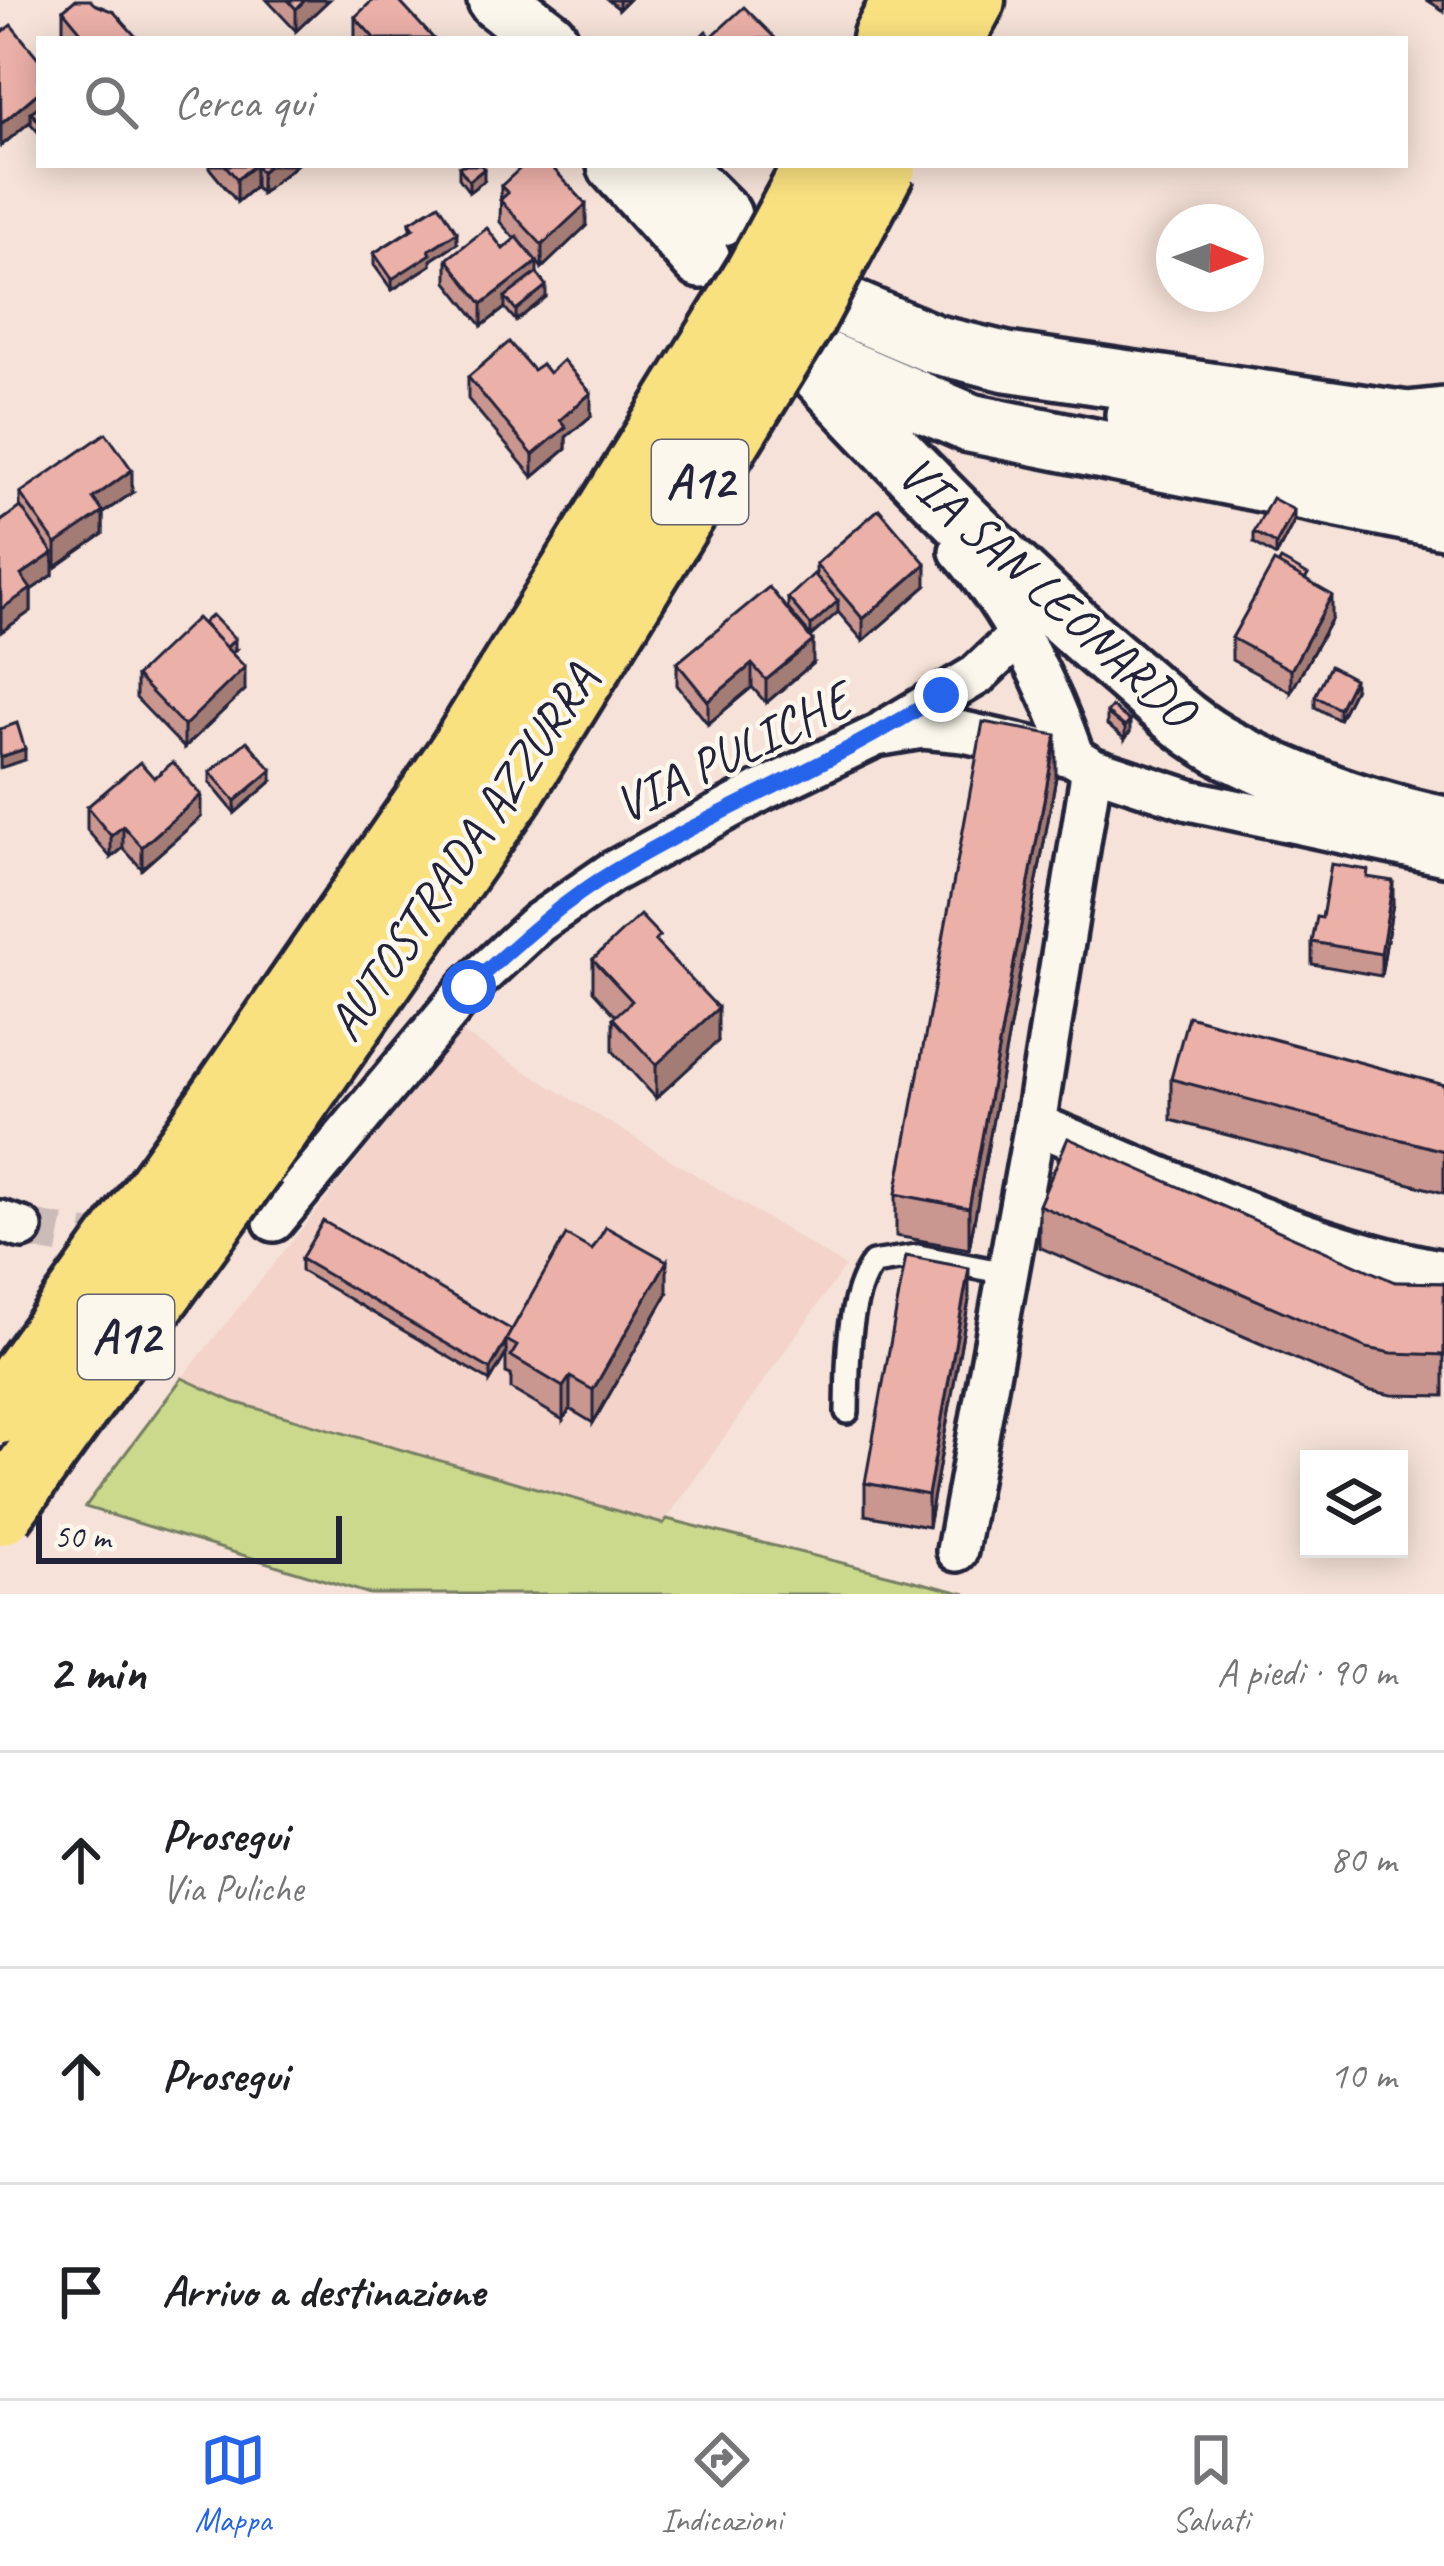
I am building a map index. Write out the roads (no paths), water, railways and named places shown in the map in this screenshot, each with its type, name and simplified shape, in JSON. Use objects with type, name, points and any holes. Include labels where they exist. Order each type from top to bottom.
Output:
[{"type":"highway","points":[[888,36],[907,0]]},
{"type":"highway","points":[[952,36],[971,0]]},
{"type":"highway","name":"AUTOSTRADA AZZURRA","points":[[0,1511],[243,1171],[485,774],[816,168]]},
{"type":"highway","name":"AUTOSTRADA AZZURRA","points":[[485,774],[802,316],[881,168]]},
{"type":"highway","name":"AUTOSTRADA AZZURRA","points":[[0,1410],[243,1171]]},
{"type":"main road","points":[[495,0],[515,36]]},
{"type":"main road","points":[[495,0],[544,36]]},
{"type":"main road","points":[[620,168],[711,238],[673,168]]},
{"type":"main road","points":[[826,338],[933,344],[1007,362],[1407,421],[1444,417]]},
{"type":"main road","name":"VIA SAN LEONARDO","points":[[826,338],[928,378],[1444,471]]},
{"type":"main road","name":"VIA SAN LEONARDO","points":[[826,338],[916,476],[1094,645],[1176,713],[1226,748],[1332,793],[1444,826]]},
{"type":"main road","name":"VIA SAN LEONARDO","points":[[826,338],[970,423],[1444,519]]},
{"type":"street","points":[[916,476],[924,511],[993,589],[1083,762],[1035,1124],[958,1551]]},
{"type":"street","points":[[876,736],[977,675],[1017,637]]},
{"type":"street","name":"VIA PULICHE","points":[[243,1171],[469,987],[538,923],[631,862],[763,790],[876,736],[922,728],[964,732],[1083,762],[1189,800],[1444,855]]},
{"type":"street","points":[[1035,1124],[1297,1229],[1401,1263],[1444,1271]]},
{"type":"lane","points":[[847,1412],[848,1346],[864,1274],[873,1263],[918,1256],[1006,1273]]},
{"type":"tunnel","points":[[22,1228],[134,1248]]}]
